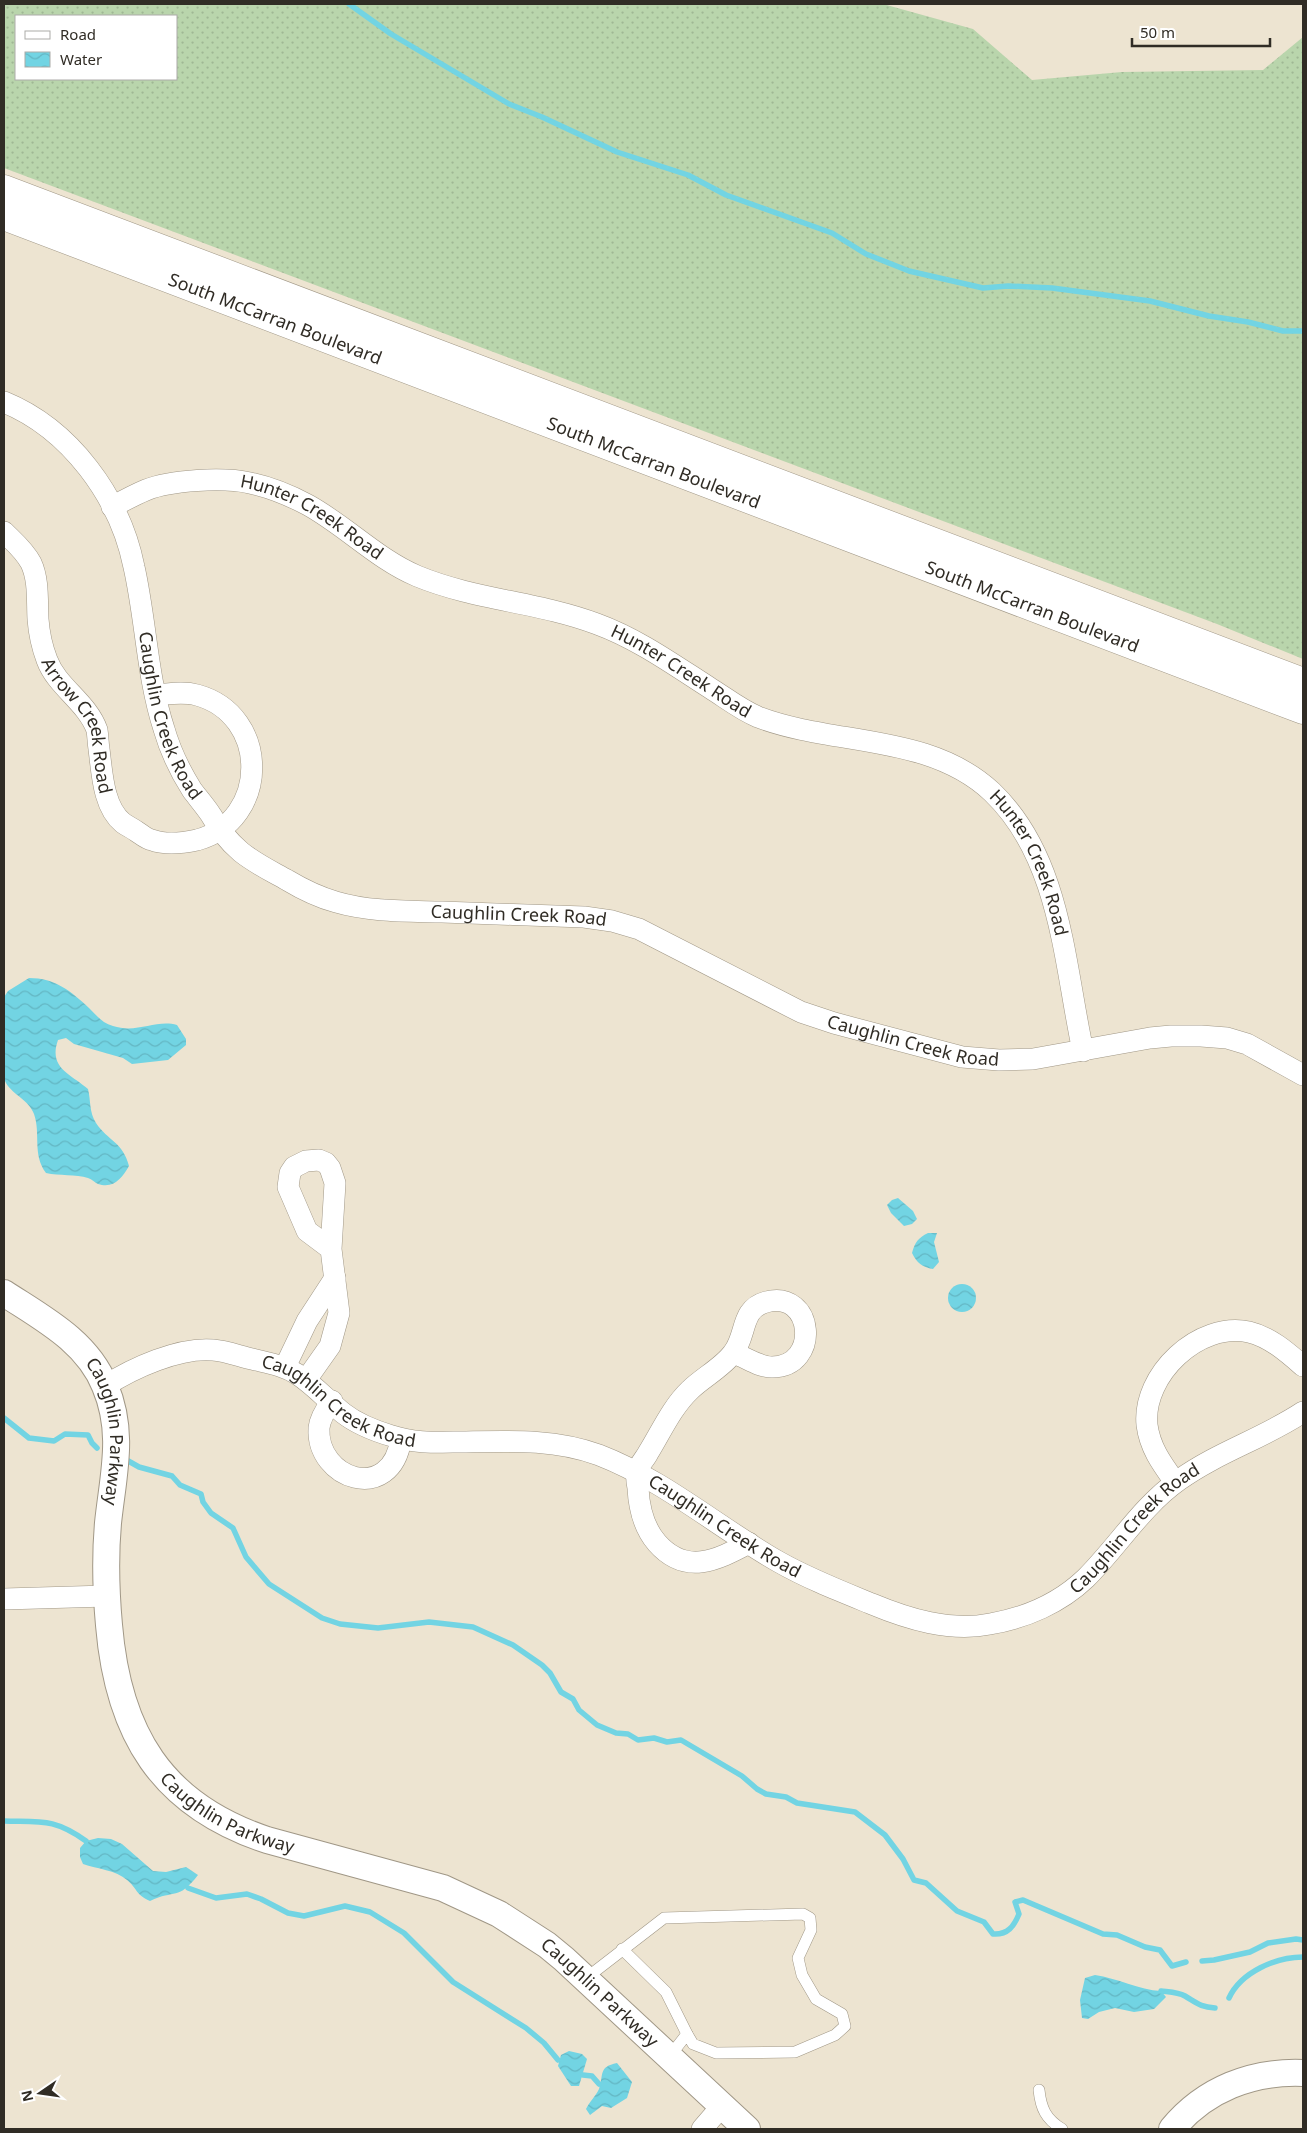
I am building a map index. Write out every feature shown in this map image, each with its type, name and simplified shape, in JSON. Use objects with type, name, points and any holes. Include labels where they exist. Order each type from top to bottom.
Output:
[{"type":"main road","name":"South McCarran Boulevard","points":[[4,189],[1303,682]]},
{"type":"main road","name":"South McCarran Boulevard","points":[[4,216],[1303,710]]},
{"type":"street","name":"Caughlin Creek Road","points":[[4,402],[25,410],[52,431],[79,457],[98,482],[112,506],[125,536],[134,566],[163,729],[176,760],[191,788],[220,831],[241,852],[268,872],[334,902],[370,910],[584,917],[612,921],[639,929],[801,1012],[834,1023],[962,1057],[999,1060],[1034,1059],[1171,1036],[1227,1038],[1265,1052],[1303,1075]]},
{"type":"street","name":"Hunter Creek Road","points":[[112,506],[149,489],[172,484],[227,480],[251,483],[308,505],[386,560],[417,576],[452,588],[560,613],[597,624],[658,655],[748,713],[775,723],[806,731],[912,750],[939,758],[967,772],[1011,812],[1042,867],[1055,910],[1083,1051]]},
{"type":"street","name":"Arrow Creek Road","points":[[4,532],[22,548],[32,565],[42,644],[48,663],[61,683],[83,706],[97,730],[104,783],[110,806],[122,822],[151,840],[187,842],[220,831]]},
{"type":"street","points":[[156,695],[178,693],[196,695],[214,702],[229,713],[248,743],[253,761],[252,782],[246,800],[235,817],[220,831]]},
{"type":"street","points":[[306,1380],[334,1338],[339,1313],[331,1249]]},
{"type":"street","points":[[285,1367],[307,1321],[335,1278]]},
{"type":"street","name":"Caughlin Parkway","points":[[4,1293],[71,1339],[90,1360],[105,1386],[117,1437],[117,1452],[108,1524],[107,1596],[115,1674],[132,1727],[158,1768],[191,1803],[223,1823],[253,1836],[442,1888],[499,1914],[532,1934],[585,1979],[721,2107],[747,2129]]},
{"type":"street","points":[[1175,1482],[1157,1458],[1150,1441],[1147,1423],[1149,1403],[1155,1387],[1181,1352],[1196,1340],[1212,1334],[1228,1330],[1248,1332],[1267,1338],[1303,1366]]},
{"type":"street","name":"Caughlin Creek Road","points":[[105,1386],[172,1355],[194,1350],[215,1350],[285,1367],[306,1380],[343,1412],[359,1423],[411,1442],[555,1443],[596,1454],[637,1472],[777,1561],[813,1580],[884,1609],[924,1622],[952,1626],[985,1625],[1014,1619],[1039,1610],[1064,1595],[1085,1578],[1151,1504],[1175,1482],[1201,1464],[1289,1421],[1303,1412]]},
{"type":"street","points":[[734,1353],[679,1401],[637,1472],[638,1499],[648,1532],[659,1546],[672,1556],[683,1561],[710,1562],[749,1543]]},
{"type":"street","points":[[332,1401],[322,1418],[319,1428],[320,1437],[328,1457],[336,1467],[347,1475],[363,1480],[385,1471],[396,1458],[401,1439]]},
{"type":"street","points":[[4,1599],[107,1596]]},
{"type":"street","points":[[1172,2129],[1189,2110],[1236,2082],[1270,2074],[1303,2073]]},
{"type":"street","points":[[702,2129],[721,2107]]},
{"type":"lane","points":[[585,1979],[622,1949],[664,1918],[803,1914],[810,1918],[811,1930],[798,1958],[802,1975],[816,1999],[842,2014],[845,2026],[835,2035],[795,2052],[716,2054],[693,2044],[666,1992],[622,1949]]},
{"type":"lane","points":[[669,2057],[687,2034]]},
{"type":"lane","points":[[1040,2090],[1040,2105],[1046,2117],[1062,2129]]},
{"type":"green space","points":[[4,4],[883,4],[973,29],[1032,80],[1122,72],[1263,70],[1303,37],[1303,659],[1217,624],[4,168]]},
{"type":"water","points":[[29,978],[47,980],[62,987],[76,996],[109,1025],[122,1028],[138,1028],[162,1024],[177,1025],[186,1039],[186,1045],[168,1060],[132,1064],[123,1058],[74,1044],[66,1038],[58,1040],[56,1057],[59,1064],[68,1074],[88,1089],[91,1111],[96,1123],[119,1147],[126,1158],[129,1166],[113,1184],[104,1185],[83,1177],[46,1173],[39,1159],[36,1121],[32,1109],[6,1083],[3,1068],[4,997],[8,991]]},
{"type":"water","points":[[898,1198],[913,1211],[917,1219],[912,1224],[904,1226],[891,1213],[887,1205],[892,1200]]},
{"type":"water","points":[[928,1233],[937,1233],[934,1242],[939,1262],[933,1269],[920,1264],[912,1253],[917,1241]]},
{"type":"water","points":[[962,1284],[972,1288],[976,1298],[972,1308],[962,1312],[952,1308],[948,1298],[952,1288]]},
{"type":"water","points":[[98,1838],[111,1839],[122,1844],[153,1871],[166,1872],[186,1867],[198,1875],[181,1891],[150,1901],[141,1896],[123,1877],[83,1864],[80,1857],[80,1848],[86,1841]]},
{"type":"water","points":[[1095,1975],[1161,1991],[1166,1997],[1154,2009],[1134,2012],[1115,2008],[1099,2012],[1088,2019],[1082,2018],[1080,2000],[1085,1978]]},
{"type":"water","points":[[569,2051],[582,2054],[587,2059],[579,2086],[571,2086],[558,2066],[561,2055]]},
{"type":"water","points":[[617,2063],[632,2082],[627,2098],[611,2108],[602,2106],[590,2115],[586,2109],[599,2089],[604,2069]]},
{"type":"waterway","points":[[349,4],[391,34],[509,104],[542,117],[617,152],[688,175],[726,195],[832,233],[866,254],[909,271],[983,288],[1008,286],[1052,288],[1150,301],[1209,316],[1248,322],[1283,331],[1303,331]]},
{"type":"waterway","points":[[4,1418],[29,1438],[54,1441],[65,1434],[88,1435],[97,1448]]},
{"type":"waterway","points":[[123,1458],[139,1467],[172,1476],[180,1485],[201,1494],[203,1502],[211,1513],[233,1528],[246,1557],[269,1584],[322,1618],[340,1624],[378,1628],[429,1622],[473,1627],[513,1645],[542,1665],[550,1673],[561,1692],[573,1699],[579,1710],[597,1725],[616,1733],[628,1734],[638,1740],[654,1738],[667,1742],[681,1740],[742,1776],[766,1794],[786,1797],[797,1803],[855,1812],[885,1835],[903,1859],[914,1880],[926,1883],[957,1911],[984,1922],[993,1934],[1003,1933],[1013,1926],[1019,1914],[1015,1902],[1023,1900],[1103,1934],[1117,1935],[1145,1947],[1160,1950],[1172,1966],[1186,1962]]},
{"type":"waterway","points":[[4,1821],[38,1822],[56,1825],[65,1828],[86,1841]]},
{"type":"waterway","points":[[188,1888],[216,1898],[247,1894],[288,1913],[304,1916],[345,1906],[370,1912],[404,1933],[453,1982],[526,2028],[544,2043],[558,2060]]},
{"type":"waterway","points":[[1202,1961],[1250,1952],[1268,1943],[1296,1939],[1303,1940]]},
{"type":"waterway","points":[[1229,1998],[1242,1981],[1260,1968],[1282,1960],[1303,1957]]},
{"type":"waterway","points":[[1161,1991],[1173,1992],[1185,1996],[1202,2006],[1215,2008]]},
{"type":"waterway","points":[[583,2075],[592,2076],[599,2084]]}]
